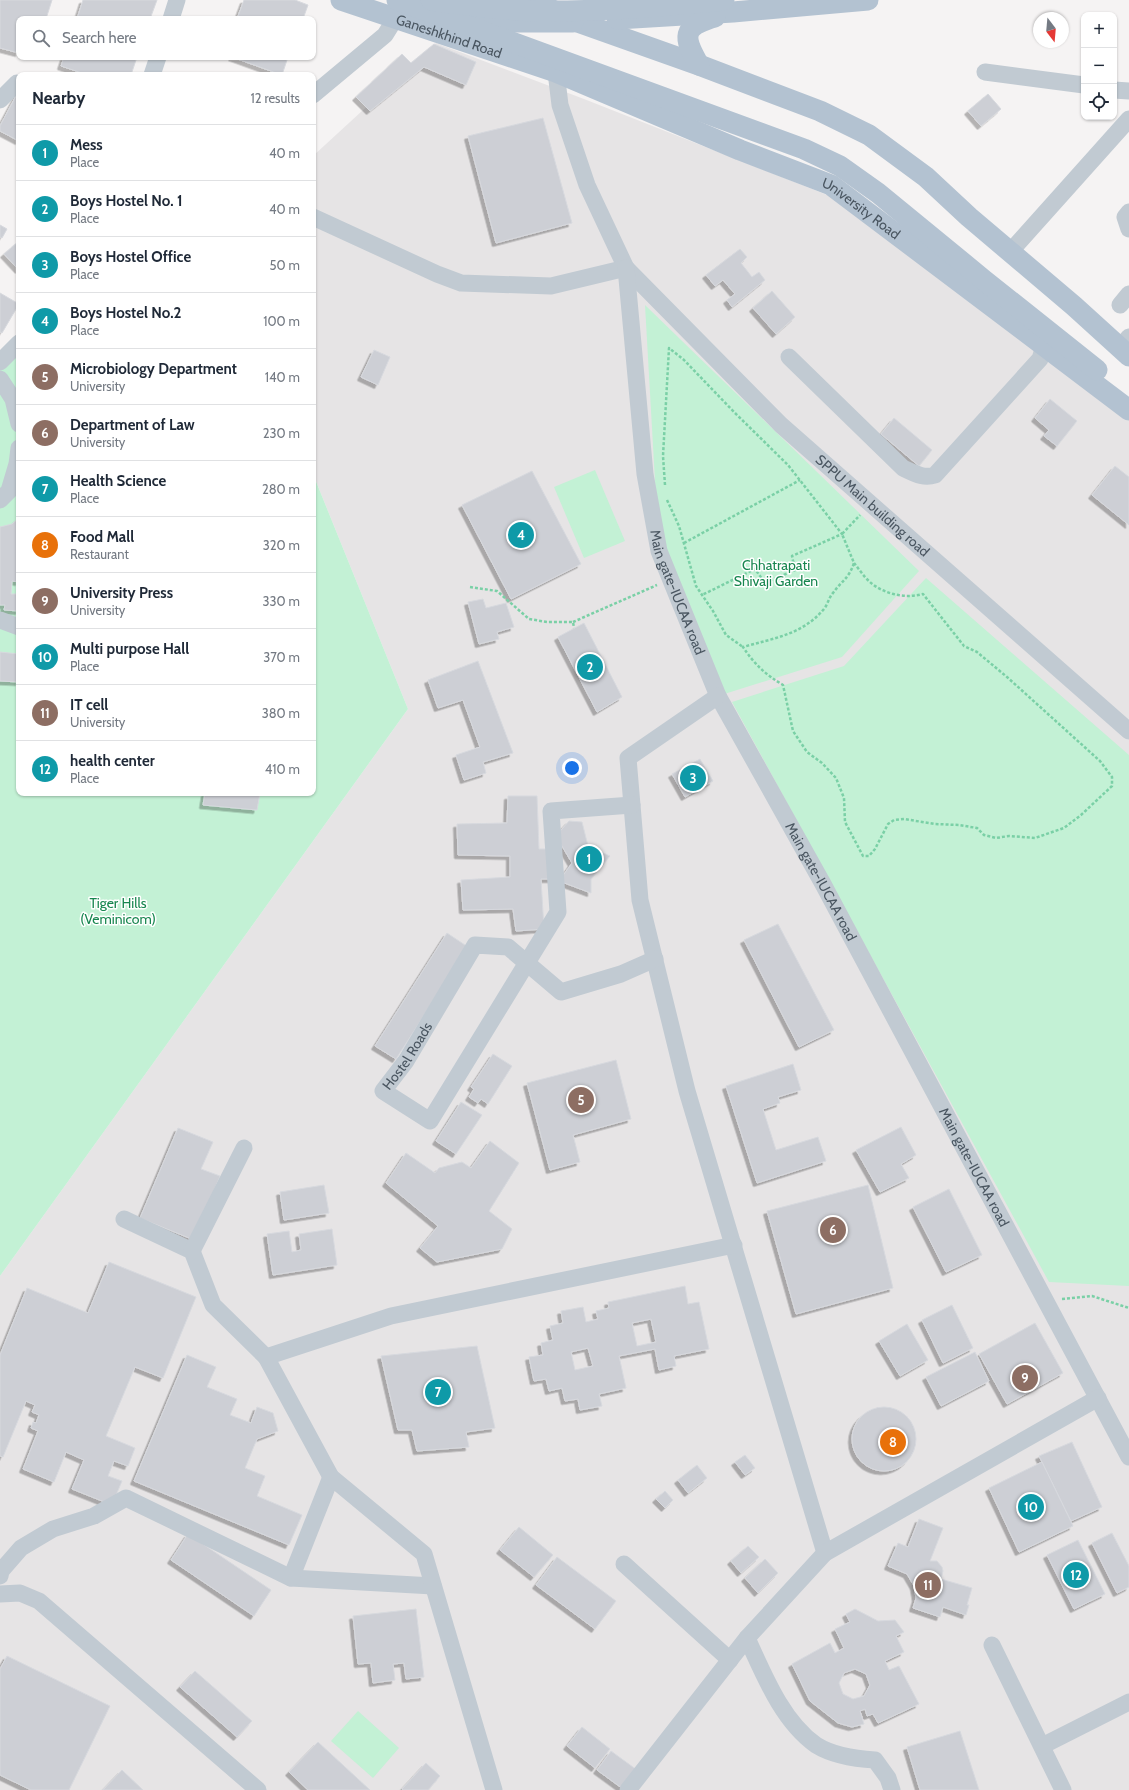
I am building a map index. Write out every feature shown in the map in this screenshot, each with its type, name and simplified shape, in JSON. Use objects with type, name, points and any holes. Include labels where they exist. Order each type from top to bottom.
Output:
[{"type":"main road","name":"Ganeshkhind Road","points":[[341,0],[399,14],[556,72]]},
{"type":"main road","points":[[431,0],[491,8],[567,11],[868,0]]},
{"type":"main road","points":[[531,0],[578,22],[820,111],[869,135],[926,177],[1010,252],[1074,306],[1126,347]]},
{"type":"main road","points":[[399,14],[578,22],[729,6]]},
{"type":"main road","points":[[698,65],[686,41],[688,33],[695,25],[729,6]]},
{"type":"main road","points":[[399,14],[797,147],[840,166],[878,193],[984,280],[1129,395]]},
{"type":"main road","name":"University Road","points":[[556,72],[740,150],[831,185],[966,285],[1129,410]]},
{"type":"street","points":[[172,16],[177,0]]},
{"type":"street","points":[[316,92],[385,35],[399,14]]},
{"type":"street","points":[[153,72],[157,60]]},
{"type":"street","points":[[316,218],[437,274],[461,283],[552,286],[626,268],[587,185],[560,105],[556,72]]},
{"type":"street","points":[[985,72],[1081,85]]},
{"type":"street","points":[[0,100],[16,84]]},
{"type":"street","points":[[1117,90],[1129,92]]},
{"type":"street","points":[[1010,252],[1129,119]]},
{"type":"street","points":[[1129,212],[1125,217],[1129,229]]},
{"type":"street","name":"SPPU Main building road","points":[[626,268],[781,425],[872,503],[1129,731]]},
{"type":"street","name":"Main gate-IUCAA road","points":[[626,268],[645,474],[659,551],[718,696],[823,884],[1129,1457]]},
{"type":"street","points":[[0,362],[16,346]]},
{"type":"street","points":[[789,357],[903,468],[928,478],[935,475],[1040,359],[1044,346]]},
{"type":"street","points":[[0,379],[13,398],[16,411]]},
{"type":"street","points":[[0,500],[9,491],[16,467]]},
{"type":"street","points":[[0,620],[16,626]]},
{"type":"street","points":[[718,696],[628,758],[640,900],[687,1092],[825,1553]]},
{"type":"street","name":"Hostel Roads","points":[[528,963],[508,947],[476,945],[406,1061],[383,1091],[430,1121],[528,963],[558,912],[551,811],[632,805]]},
{"type":"street","points":[[528,963],[561,992],[621,974],[655,959]]},
{"type":"street","points":[[192,1252],[244,1148]]},
{"type":"street","points":[[124,1219],[192,1252],[212,1305],[266,1357],[330,1477],[424,1554],[494,1790]]},
{"type":"street","points":[[266,1357],[391,1316],[734,1245]]},
{"type":"street","points":[[628,1790],[747,1638],[825,1553],[1098,1398]]},
{"type":"street","points":[[291,1578],[330,1477]]},
{"type":"street","points":[[0,1576],[1,1571],[21,1548],[53,1529],[94,1516],[126,1498],[291,1578],[433,1586]]},
{"type":"street","points":[[624,1564],[730,1660]]},
{"type":"street","points":[[0,1594],[20,1592],[38,1601],[258,1790]]},
{"type":"street","points":[[747,1638],[788,1719],[817,1746],[850,1758],[875,1760],[888,1778],[892,1790]]},
{"type":"street","points":[[992,1645],[1063,1790]]},
{"type":"street","points":[[1042,1746],[1129,1702]]},
{"type":"path","points":[[665,488],[663,456],[669,348],[684,360],[788,465],[842,534],[854,563],[870,582],[882,590],[897,594],[914,596],[923,594],[964,646],[977,652],[1007,677],[1100,761],[1112,777],[1112,786],[1098,800],[1064,828],[1035,838],[1010,836],[996,838],[984,835],[977,828],[959,824],[935,824],[916,820],[899,819],[888,824],[875,849],[869,856],[863,856],[845,822],[844,798],[836,778],[822,763],[807,752],[793,731],[783,686],[766,675],[755,664],[743,647],[726,635],[713,611],[696,586],[684,543],[666,496]]},
{"type":"path","points":[[684,543],[800,480]]},
{"type":"path","points":[[702,595],[755,569],[764,583],[795,570],[792,556],[842,534],[872,503]]},
{"type":"path","points":[[743,647],[790,634],[811,622],[826,607],[832,593],[849,575],[854,563]]},
{"type":"path","points":[[470,586],[497,591],[530,619],[547,622],[573,622],[671,580]]},
{"type":"path","points":[[573,622],[574,628]]},
{"type":"path","points":[[1045,1300],[1092,1296],[1129,1308]]},
{"type":"shaded area","points":[[436,43],[584,99],[883,217],[1129,420],[1129,1790],[0,1790],[0,1276],[408,709],[316,481],[316,153]]},
{"type":"green space","name":"Chhatrapati Shivaji Garden","points":[[645,305],[919,571],[842,657],[718,696],[659,551]]},
{"type":"green space","name":"Tiger Hills (Veminicom)","points":[[16,346],[16,796],[316,796],[316,481],[408,709],[0,1276],[0,362]]},
{"type":"green space","points":[[595,470],[625,541],[584,558],[554,487]]},
{"type":"green space","points":[[926,578],[1129,755],[1129,1286],[1049,1282],[732,702],[844,666]]},
{"type":"green space","points":[[358,1711],[399,1748],[373,1778],[331,1741]]},
{"type":"building","points":[[0,0],[52,0],[47,16],[16,16],[16,52],[0,48]]},
{"type":"building","points":[[83,0],[157,0],[151,16],[78,16]]},
{"type":"building","points":[[244,0],[295,0],[308,5],[304,16],[238,16]]},
{"type":"building","points":[[434,44],[476,62],[466,85],[424,67],[370,111],[356,97],[402,54],[411,63]]},
{"type":"building","points":[[63,60],[136,60],[132,72],[79,72],[61,66]]},
{"type":"building","points":[[240,60],[287,60],[283,72],[274,72]]},
{"type":"building","points":[[988,94],[1001,109],[981,126],[968,111]]},
{"type":"building","points":[[16,96],[16,139],[0,131],[0,126]]},
{"type":"building","points":[[543,118],[572,223],[496,243],[468,136]]},
{"type":"building","points":[[0,225],[7,229],[2,238],[0,237]]},
{"type":"building","points":[[16,244],[16,267],[4,254]]},
{"type":"building","points":[[740,249],[747,257],[741,263],[752,277],[759,272],[765,280],[732,307],[727,300],[735,294],[723,280],[715,286],[706,275]]},
{"type":"building","points":[[772,291],[795,317],[776,334],[753,308]]},
{"type":"building","points":[[0,293],[16,302],[16,309],[2,333],[0,332]]},
{"type":"building","points":[[374,350],[390,357],[378,385],[361,377]]},
{"type":"building","points":[[1050,399],[1077,421],[1057,446],[1044,436],[1049,430],[1035,418]]},
{"type":"building","points":[[894,418],[932,450],[919,466],[881,434]]},
{"type":"building","points":[[1115,466],[1129,477],[1129,525],[1092,495]]},
{"type":"building","points":[[532,471],[581,564],[511,599],[462,505]]},
{"type":"building","points":[[16,521],[16,582],[12,581],[11,594],[16,594],[16,611],[4,610],[5,605],[0,605],[0,527],[12,524]]},
{"type":"building","points":[[483,599],[486,608],[506,603],[514,627],[497,632],[499,639],[479,644],[468,602]]},
{"type":"building","points":[[584,623],[622,697],[597,712],[558,637]]},
{"type":"building","points":[[0,652],[16,654],[16,682],[0,681]]},
{"type":"building","points":[[478,661],[513,753],[483,762],[486,773],[464,780],[456,755],[480,747],[463,700],[438,708],[428,680]]},
{"type":"building","points":[[700,759],[713,781],[685,797],[672,774]]},
{"type":"building","points":[[204,796],[259,796],[257,810],[203,805]]},
{"type":"building","points":[[508,796],[537,796],[539,849],[551,849],[553,879],[541,879],[544,929],[516,931],[513,909],[463,910],[461,880],[510,877],[510,856],[458,855],[457,824],[507,823]]},
{"type":"building","points":[[569,821],[582,822],[588,846],[610,856],[591,879],[591,893],[559,881],[572,863],[556,836]]},
{"type":"building","points":[[778,924],[834,1030],[799,1047],[744,940]]},
{"type":"building","points":[[447,933],[468,947],[396,1059],[375,1046]]},
{"type":"building","points":[[493,1054],[512,1066],[488,1104],[481,1099],[478,1103],[469,1097],[474,1089],[471,1087]]},
{"type":"building","points":[[616,1060],[631,1119],[573,1135],[580,1162],[550,1170],[527,1083]]},
{"type":"building","points":[[793,1064],[801,1090],[778,1097],[780,1103],[763,1109],[776,1150],[818,1137],[826,1161],[757,1183],[726,1086]]},
{"type":"building","points":[[461,1102],[482,1115],[456,1154],[436,1141]]},
{"type":"building","points":[[901,1127],[916,1155],[901,1164],[909,1178],[880,1192],[856,1150]]},
{"type":"building","points":[[178,1128],[213,1142],[201,1169],[220,1176],[194,1240],[140,1218]]},
{"type":"building","points":[[490,1141],[519,1163],[489,1211],[512,1229],[502,1249],[437,1262],[420,1248],[438,1226],[386,1183],[406,1153],[435,1173],[439,1168],[462,1162],[471,1168]]},
{"type":"building","points":[[324,1185],[329,1213],[284,1220],[280,1192]]},
{"type":"building","points":[[868,1185],[893,1288],[796,1314],[767,1211]]},
{"type":"building","points":[[949,1189],[982,1255],[946,1272],[913,1207]]},
{"type":"building","points":[[332,1229],[337,1265],[273,1275],[267,1234],[289,1231],[292,1252],[301,1250],[299,1234]]},
{"type":"building","points":[[109,1262],[196,1297],[163,1378],[135,1367],[106,1436],[135,1448],[128,1466],[114,1461],[108,1476],[122,1481],[112,1505],[72,1489],[84,1460],[66,1452],[54,1482],[23,1469],[38,1431],[31,1428],[33,1422],[36,1423],[39,1415],[32,1412],[35,1405],[26,1401],[3,1457],[0,1456],[0,1355],[27,1288],[88,1313]]},
{"type":"building","points":[[685,1286],[688,1304],[699,1302],[709,1349],[674,1356],[676,1366],[659,1370],[655,1349],[619,1356],[626,1388],[599,1394],[602,1406],[580,1410],[578,1399],[565,1401],[562,1388],[549,1391],[546,1379],[534,1381],[529,1357],[543,1355],[541,1343],[553,1340],[550,1326],[563,1323],[561,1311],[583,1307],[586,1322],[598,1319],[596,1311],[609,1308],[608,1302]],"holes":[[[651,1319],[656,1342],[637,1346],[632,1323]],[[588,1348],[593,1366],[575,1370],[571,1352]]]},
{"type":"building","points":[[952,1305],[973,1348],[943,1363],[922,1320]]},
{"type":"building","points":[[1035,1323],[1063,1373],[1007,1404],[979,1354]]},
{"type":"building","points":[[907,1324],[928,1360],[900,1376],[879,1341]]},
{"type":"building","points":[[477,1346],[495,1428],[466,1432],[469,1447],[417,1451],[412,1430],[398,1430],[381,1356]]},
{"type":"building","points":[[975,1352],[989,1381],[941,1406],[926,1377]]},
{"type":"building","points":[[187,1355],[216,1367],[207,1387],[237,1399],[230,1415],[251,1423],[257,1407],[273,1413],[278,1431],[257,1439],[245,1468],[265,1476],[257,1496],[302,1515],[289,1545],[134,1481]]},
{"type":"building","points":[[878,1407],[890,1407],[907,1416],[914,1427],[916,1439],[914,1451],[907,1462],[890,1471],[878,1471],[866,1466],[857,1457],[852,1445],[852,1433],[857,1421],[866,1412]]},
{"type":"building","points":[[1072,1442],[1102,1507],[1071,1521],[1039,1456]]},
{"type":"building","points":[[745,1455],[755,1468],[745,1475],[735,1462]]},
{"type":"building","points":[[1042,1462],[1073,1526],[1019,1552],[989,1488]]},
{"type":"building","points":[[697,1465],[707,1478],[688,1493],[678,1480]]},
{"type":"building","points":[[665,1491],[673,1500],[665,1508],[656,1499]]},
{"type":"building","points":[[919,1519],[943,1528],[930,1561],[937,1561],[942,1567],[943,1571],[941,1579],[972,1588],[966,1615],[943,1607],[940,1617],[913,1608],[916,1598],[914,1586],[907,1574],[888,1566],[898,1543],[908,1547]]},
{"type":"building","points":[[519,1527],[553,1555],[534,1577],[500,1550]]},
{"type":"building","points":[[1112,1533],[1129,1566],[1129,1587],[1117,1593],[1092,1543]]},
{"type":"building","points":[[188,1534],[271,1590],[254,1616],[171,1560]]},
{"type":"building","points":[[1078,1540],[1105,1594],[1074,1609],[1047,1555]]},
{"type":"building","points":[[748,1546],[759,1557],[741,1573],[731,1561]]},
{"type":"building","points":[[557,1557],[616,1601],[595,1629],[536,1585]]},
{"type":"building","points":[[765,1559],[778,1573],[758,1593],[745,1578]]},
{"type":"building","points":[[416,1609],[424,1677],[406,1679],[404,1663],[393,1664],[395,1680],[373,1683],[371,1663],[358,1664],[353,1616]]},
{"type":"building","points":[[855,1609],[878,1621],[895,1620],[904,1632],[896,1636],[904,1652],[885,1661],[889,1670],[899,1666],[919,1704],[878,1723],[873,1714],[867,1716],[865,1709],[860,1711],[864,1724],[852,1727],[838,1723],[810,1701],[792,1664],[830,1643],[835,1653],[844,1648],[835,1629],[850,1622],[846,1614]],"holes":[[[855,1669],[866,1674],[870,1685],[864,1696],[853,1699],[843,1694],[839,1683],[844,1673]]]},
{"type":"building","points":[[7,1656],[110,1706],[69,1790],[31,1790],[0,1775],[0,1669]]},
{"type":"building","points":[[195,1671],[252,1721],[237,1737],[180,1687]]},
{"type":"building","points":[[582,1727],[610,1749],[595,1768],[567,1746]]},
{"type":"building","points":[[960,1731],[979,1790],[920,1790],[907,1747]]},
{"type":"building","points":[[318,1742],[370,1790],[308,1790],[289,1772]]},
{"type":"building","points":[[611,1751],[637,1770],[623,1789],[597,1770]]},
{"type":"building","points":[[426,1763],[440,1776],[428,1790],[403,1790],[402,1789]]},
{"type":"building","points":[[122,1770],[143,1790],[103,1790]]},
{"type":"place","name":"Boys Hostel No.2","points":[[521,535]]},
{"type":"place","name":"Boys Hostel No. 1","points":[[590,667]]},
{"type":"place","name":"Boys Hostel Office","points":[[693,778]]},
{"type":"place","name":"Mess","points":[[589,859]]},
{"type":"place","name":"Microbiology Department","points":[[581,1100]]},
{"type":"place","name":"Department of Law","points":[[833,1230]]},
{"type":"place","name":"University Press","points":[[1025,1378]]},
{"type":"place","name":"Health Science","points":[[438,1392]]},
{"type":"place","name":"Food Mall","points":[[893,1442]]},
{"type":"place","name":"Multi purpose Hall","points":[[1031,1507]]},
{"type":"place","name":"health center","points":[[1076,1575]]},
{"type":"place","name":"IT cell","points":[[928,1585]]}]
